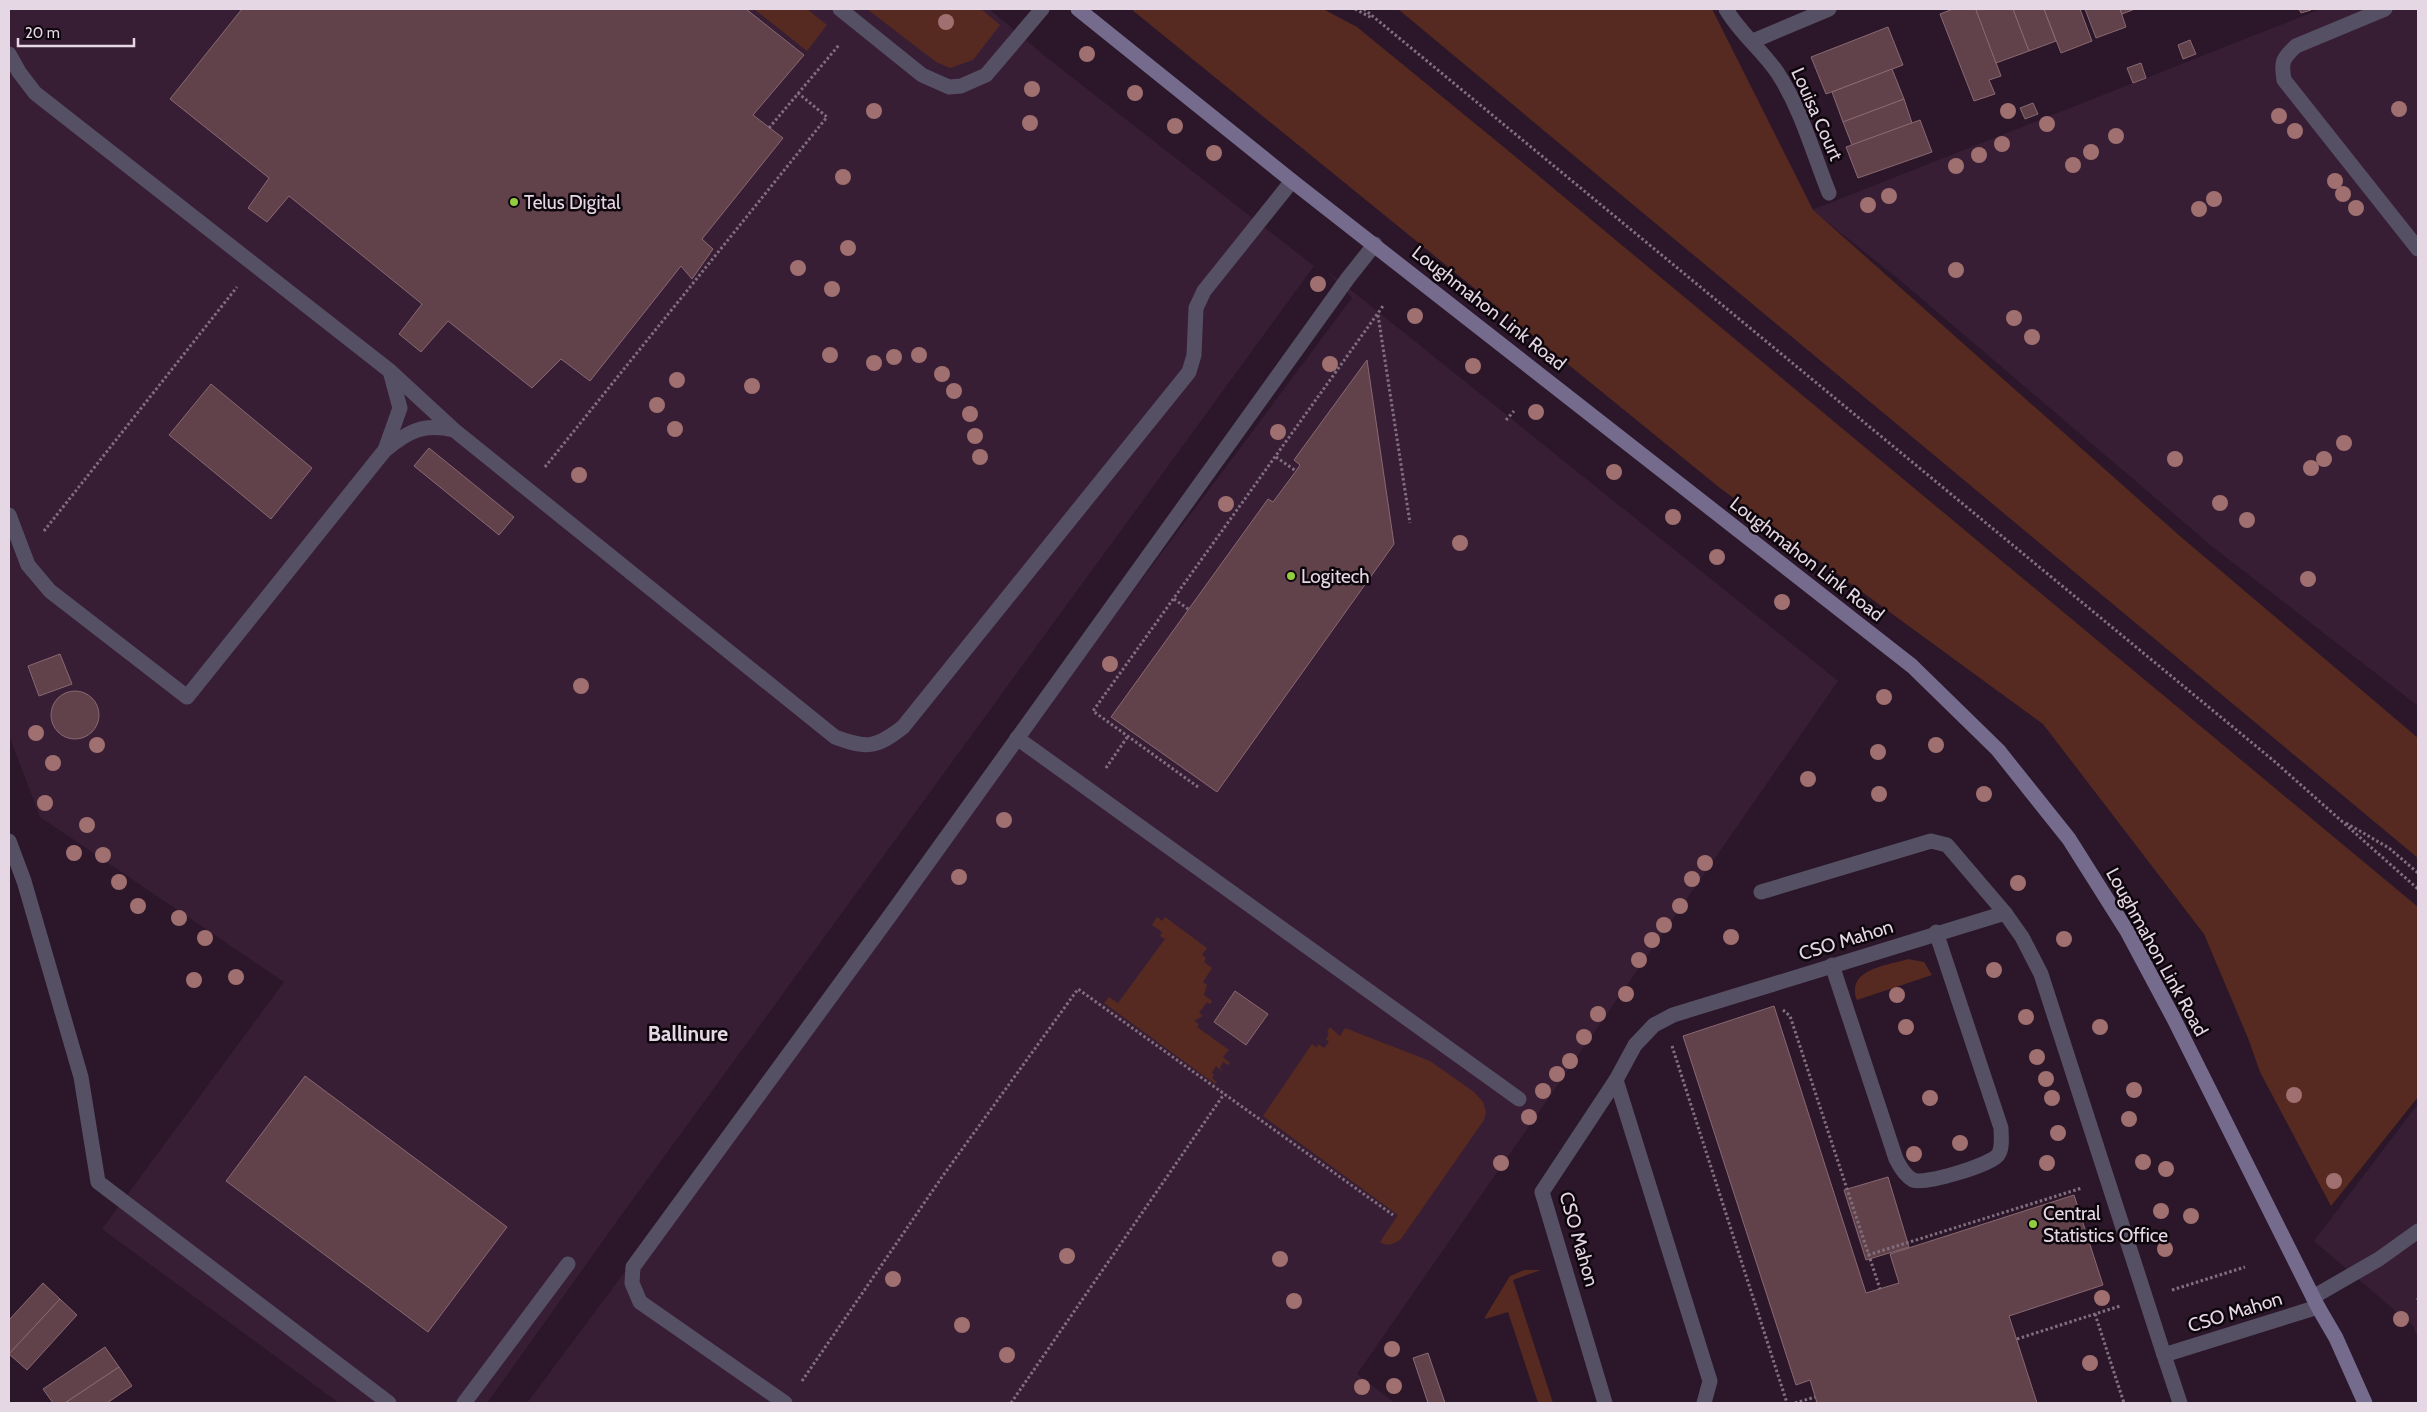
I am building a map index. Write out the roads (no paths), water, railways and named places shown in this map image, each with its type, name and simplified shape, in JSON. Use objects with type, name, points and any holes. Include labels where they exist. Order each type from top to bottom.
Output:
[{"type":"main road","name":"Loughmahon Link Road","points":[[1078,9],[1292,181],[1375,244],[1912,666],[1998,750],[2069,839],[2128,931],[2173,1016],[2315,1302],[2336,1338],[2365,1403]]},
{"type":"street","points":[[840,9],[922,76],[949,87],[961,86],[986,75],[1042,9]]},
{"type":"street","name":"Louisa Court","points":[[1726,9],[1735,25],[1753,41],[1777,72],[1791,97],[1829,193]]},
{"type":"street","points":[[1753,41],[1829,9]]},
{"type":"street","points":[[2385,9],[2296,46],[2286,56],[2281,66],[2284,80],[2418,249]]},
{"type":"street","points":[[9,54],[19,72],[35,93],[390,371],[454,430],[835,737],[858,746],[884,742],[904,727],[1189,372],[1194,355],[1196,308],[1204,291],[1292,181]]},
{"type":"street","points":[[785,1403],[640,1302],[632,1284],[633,1267],[1348,278],[1375,244]]},
{"type":"street","points":[[385,450],[400,408],[390,371]]},
{"type":"street","points":[[9,515],[28,565],[50,591],[187,697],[385,450],[408,432],[439,426],[454,430]]},
{"type":"street","points":[[1017,738],[1519,1099]]},
{"type":"street","points":[[1761,892],[1930,841],[1947,845],[2005,913],[2022,937],[2040,974],[2180,1403]]},
{"type":"street","points":[[9,842],[24,881],[80,1077],[98,1182],[389,1403]]},
{"type":"street","name":"CSO Mahon","points":[[1605,1403],[1542,1192],[1616,1080],[1635,1046],[1654,1025],[1673,1015],[1936,932],[2005,913]]},
{"type":"street","points":[[1832,965],[1896,1159],[1903,1171],[1914,1180],[1928,1182],[1990,1161],[1999,1154],[2002,1143],[2001,1128],[1936,932]]},
{"type":"street","points":[[1616,1080],[1710,1381],[1704,1403]]},
{"type":"street","name":"CSO Mahon","points":[[2164,1355],[2315,1302],[2418,1232]]},
{"type":"street","points":[[464,1403],[568,1264]]},
{"type":"place","name":"Telus Digital","points":[[514,202]]},
{"type":"place","name":"Logitech","points":[[1291,576]]},
{"type":"place","name":"Central Statistics Office","points":[[2033,1224]]},
{"type":"district","name":"Ballinure","points":[[688,1033]]}]
